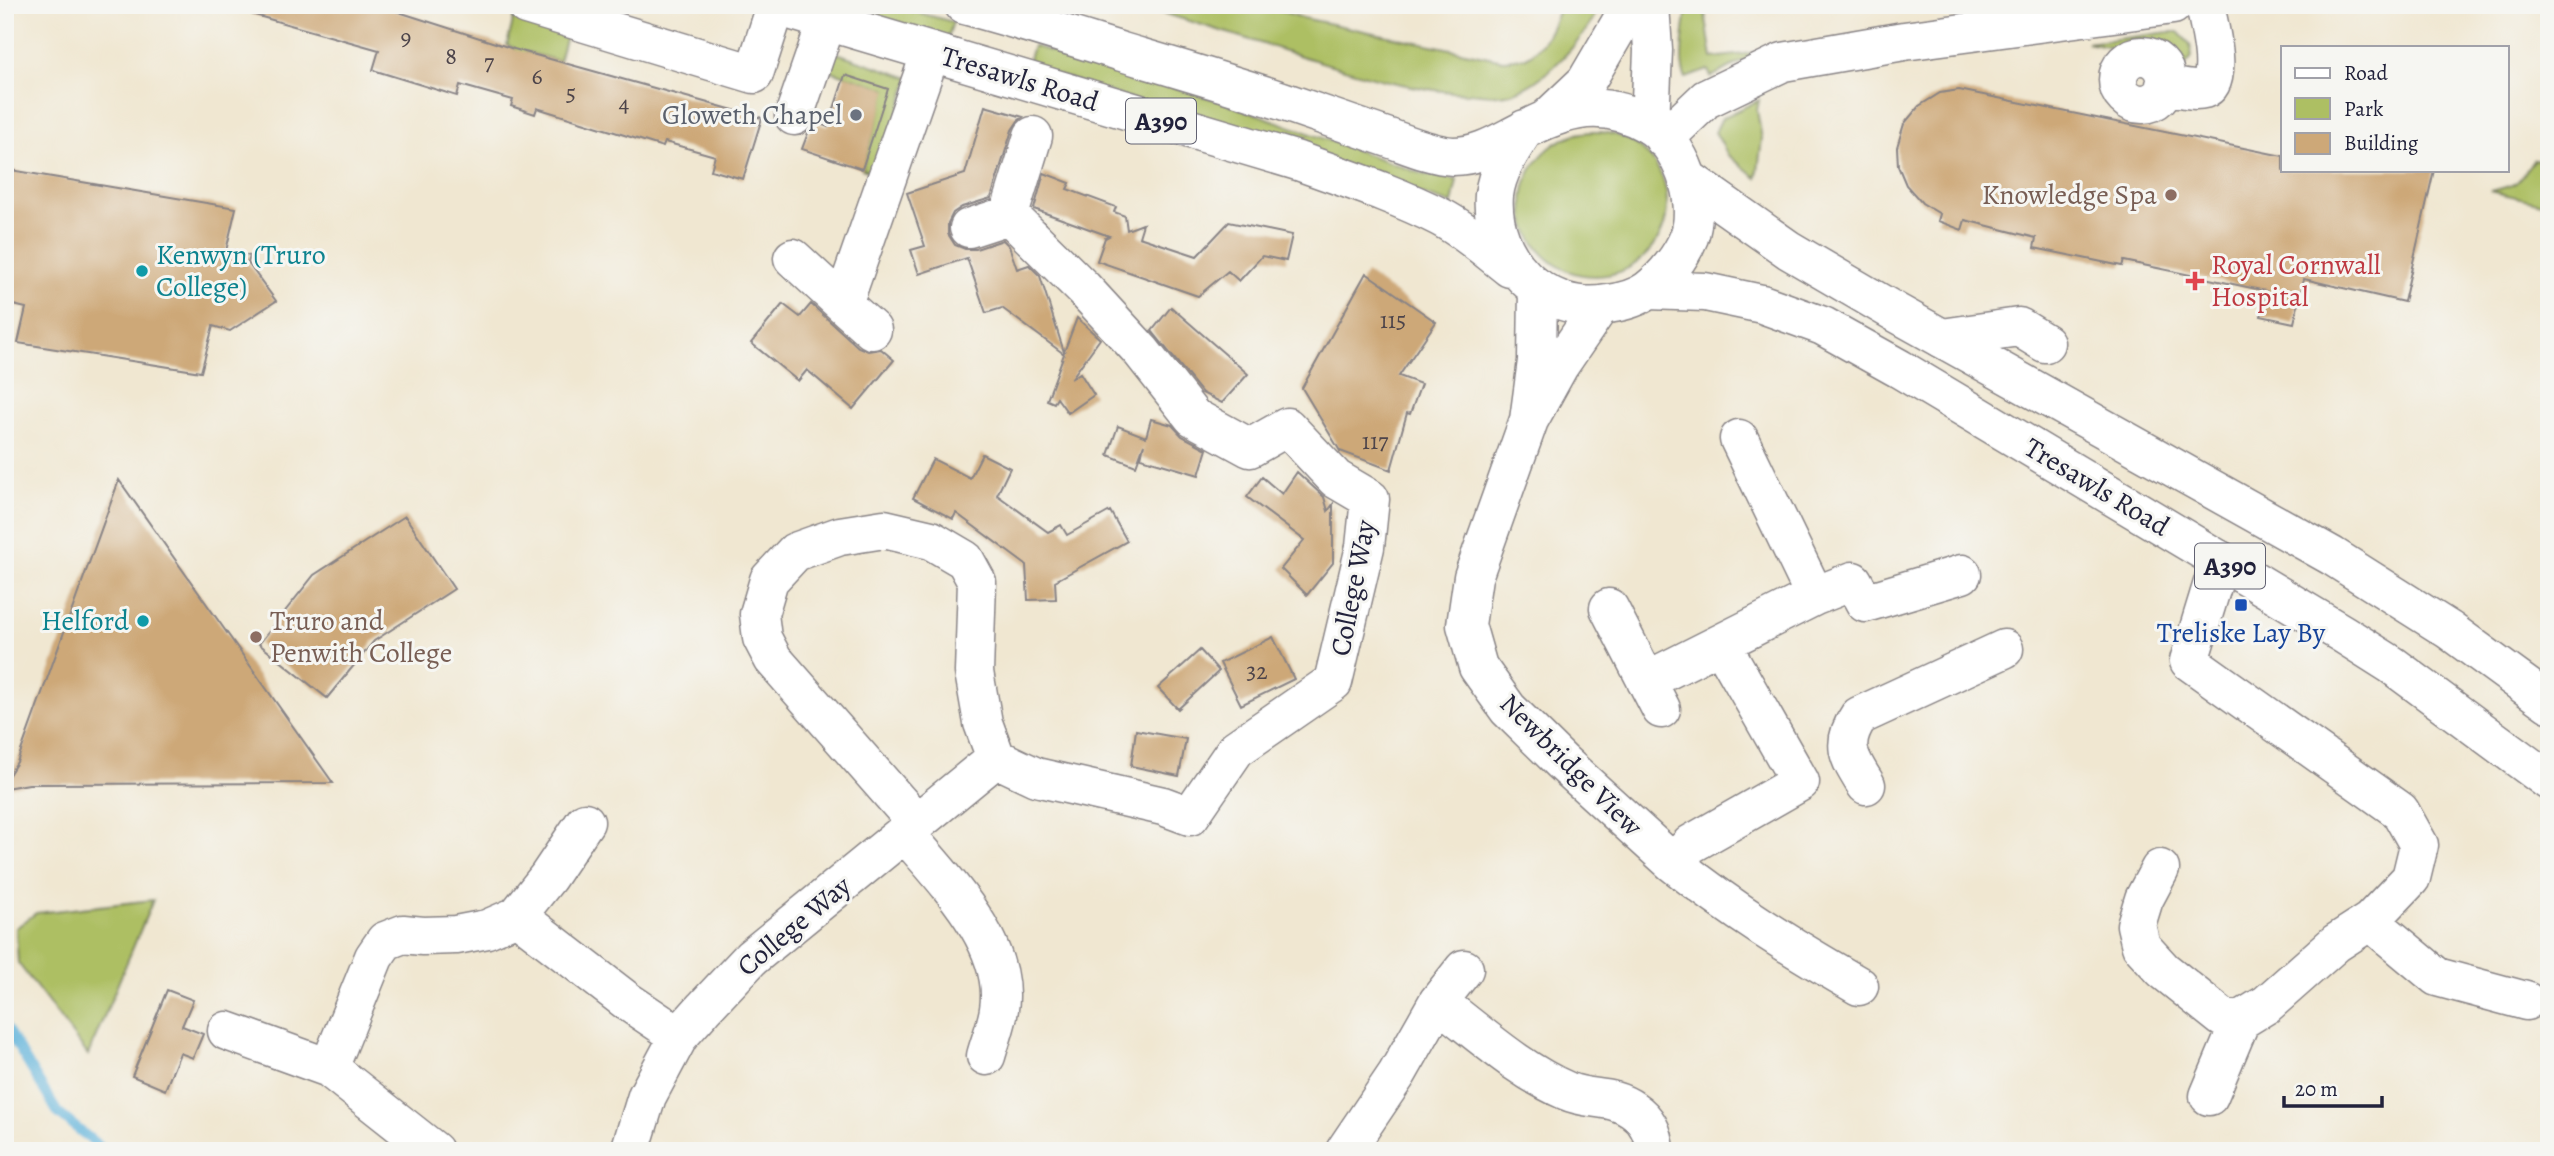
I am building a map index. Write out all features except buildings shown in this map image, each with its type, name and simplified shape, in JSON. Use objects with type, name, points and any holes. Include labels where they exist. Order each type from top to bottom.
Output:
[{"type":"main road","points":[[526,5],[754,74],[774,6]]},
{"type":"main road","name":"Tresawls Road","points":[[964,5],[1265,96],[1439,153],[1455,156],[1484,151],[1537,123]]},
{"type":"main road","points":[[1537,123],[1586,82],[1631,5]]},
{"type":"main road","points":[[1650,5],[1657,132]]},
{"type":"main road","points":[[1657,132],[1706,99],[1783,62],[1904,41],[2173,5]]},
{"type":"main road","points":[[2165,85],[2204,89],[2215,78],[2205,5]]},
{"type":"main road","name":"Tresawls Road","points":[[774,6],[1297,161],[1397,198],[1442,218],[1533,285]]},
{"type":"main road","points":[[794,116],[827,21]]},
{"type":"main road","points":[[843,304],[931,52]]},
{"type":"main road","name":"A390","points":[[1580,108],[1615,110],[1657,132],[1679,158],[1688,178],[1692,210],[1689,236],[1671,268],[1648,290],[1633,298],[1600,306],[1574,304],[1550,296],[1533,285],[1507,257],[1495,226],[1494,193],[1504,162],[1537,123],[1580,108]]},
{"type":"main road","points":[[969,228],[1009,215],[1033,136]]},
{"type":"main road","name":"Tresawls Road","points":[[1688,178],[1789,250],[2332,556],[2449,630],[2549,704]]},
{"type":"main road","name":"College Way","points":[[630,1151],[647,1096],[678,1036],[751,958],[996,758],[1036,777],[1163,806],[1190,816],[1237,750],[1334,682],[1365,547],[1370,499],[1336,479],[1287,427],[1250,448],[1193,417],[1141,351],[1083,288],[1009,215]]},
{"type":"main road","points":[[793,258],[872,330]]},
{"type":"main road","name":"Newbridge View","points":[[1529,420],[1537,361],[1533,285]]},
{"type":"main road","name":"Tresawls Road","points":[[1648,290],[1704,292],[1762,304],[1823,326],[1900,369],[2392,665],[2549,781]]},
{"type":"main road","name":"Newbridge View","points":[[1600,306],[1559,366],[1529,420],[1473,577],[1466,625],[1478,667],[1508,709],[1572,772],[1673,863],[1720,901],[1859,986]]},
{"type":"main road","points":[[1942,338],[2019,327],[2045,343]]},
{"type":"main road","points":[[1739,439],[1815,596]]},
{"type":"main road","points":[[986,1056],[999,1009],[998,978],[991,950],[974,920],[911,828],[773,659],[762,638],[759,614],[769,580],[794,552],[840,536],[884,529],[931,540],[965,560],[976,582],[974,672],[983,723],[996,758]]},
{"type":"main road","points":[[2209,1096],[2241,1020],[2267,1004],[2336,943],[2370,921],[2411,878],[2419,845],[2400,811],[2189,661],[2220,560]]},
{"type":"main road","points":[[1609,608],[1653,695],[1722,645],[1815,596],[1853,581],[1865,603],[1962,574]]},
{"type":"main road","points":[[1722,645],[1800,782]]},
{"type":"main road","points":[[1673,863],[1691,844],[1800,782],[1857,771],[1848,740],[1859,716],[2004,649]]},
{"type":"main road","points":[[329,1068],[373,957],[385,941],[402,934],[456,935],[487,929],[517,916],[548,877],[584,822]]},
{"type":"main road","points":[[2160,869],[2144,899],[2136,925],[2141,946],[2163,970],[2223,1018],[2241,1020]]},
{"type":"main road","points":[[517,916],[627,1001],[678,1036]]},
{"type":"main road","points":[[2370,921],[2437,977],[2526,1001]]},
{"type":"main road","points":[[1345,1151],[1397,1074],[1438,1002],[1464,969]]},
{"type":"main road","points":[[1438,1002],[1538,1077],[1570,1093],[1619,1101],[1636,1112],[1654,1134],[1655,1151]]},
{"type":"main road","points":[[227,1031],[329,1068],[435,1151]]},
{"type":"green space","points":[[823,5],[890,5],[953,22],[947,41]]},
{"type":"green space","points":[[1136,5],[1263,5],[1303,18],[1503,60],[1526,57],[1538,48],[1548,34],[1561,5],[1599,5],[1585,31],[1550,70],[1523,88],[1496,95],[1425,89],[1382,80]]},
{"type":"green space","points":[[1687,5],[1704,5],[1712,58],[1761,52],[1711,77],[1708,70],[1686,78],[1682,53]]},
{"type":"green space","points":[[514,17],[567,32],[559,61],[526,52],[501,96],[514,48],[507,45]]},
{"type":"green space","points":[[2178,32],[2190,44],[2192,58],[2185,66],[2182,66],[2170,51],[2152,42],[2133,41],[2116,49],[2087,43]]},
{"type":"green space","points":[[1033,46],[1220,101],[1422,174],[1457,180],[1452,204],[1027,65]]},
{"type":"green space","points":[[834,52],[910,78],[877,174],[862,169],[887,89],[828,70]]},
{"type":"green space","points":[[1759,100],[1757,110],[1762,139],[1757,178],[1728,155],[1715,132],[1722,118]]},
{"type":"green space","points":[[1595,132],[1623,137],[1646,153],[1662,176],[1667,204],[1662,232],[1646,255],[1623,271],[1595,276],[1567,271],[1544,255],[1528,232],[1523,204],[1528,176],[1544,153],[1567,137]]},
{"type":"green space","points":[[2534,159],[2540,160],[2543,165],[2546,204],[2490,191],[2514,184]]},
{"type":"green space","points":[[153,900],[88,1055],[18,963],[16,928],[36,913]]},
{"type":"waterway","points":[[5,1026],[58,1113],[105,1151]]},
{"type":"place","name":"Gloweth Chapel","points":[[856,115]]},
{"type":"place","name":"Knowledge Spa","points":[[2171,195]]},
{"type":"place","name":"Kenwyn (Truro College)","points":[[142,271]]},
{"type":"place","name":"Royal Cornwall Hospital","points":[[2195,281]]},
{"type":"place","name":"Treliske Lay By","points":[[2241,605]]},
{"type":"place","name":"Helford","points":[[143,621]]},
{"type":"place","name":"Truro and Penwith College","points":[[256,637]]}]
